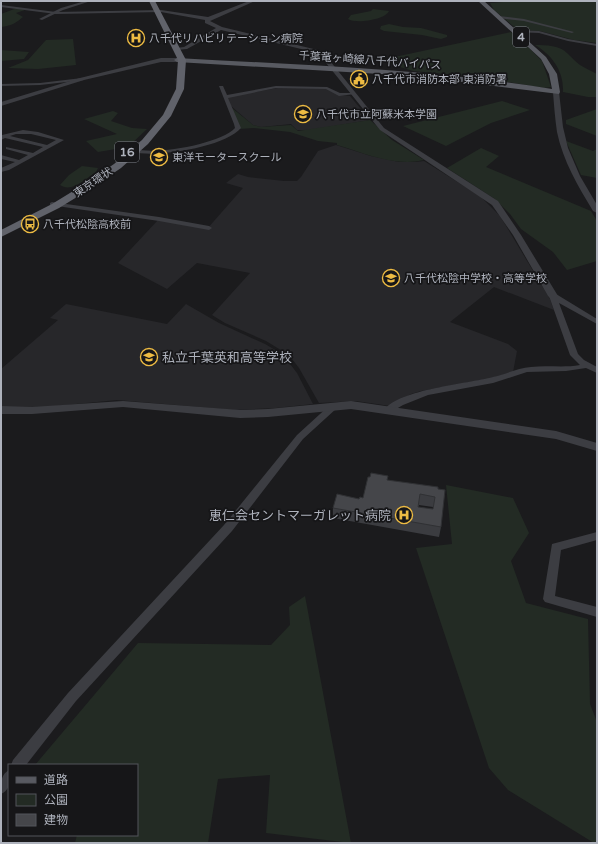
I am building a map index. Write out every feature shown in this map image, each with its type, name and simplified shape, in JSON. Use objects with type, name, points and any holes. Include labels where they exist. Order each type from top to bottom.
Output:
[{"type":"highway","name":"東京環状","points":[[1,234],[90,185],[135,151],[158,127],[175,102],[183,76],[178,49],[148,1]]},
{"type":"highway","name":"東京環状","points":[[1,230],[55,204],[110,166],[134,146],[155,124],[167,108],[174,93],[179,60],[152,1]]},
{"type":"main road","name":"4","points":[[481,1],[540,53],[548,64],[554,78],[556,92]]},
{"type":"main road","name":"千葉竜ヶ崎線八千代バイパス","points":[[179,60],[333,68],[458,77],[556,92]]},
{"type":"street","points":[[41,19],[56,12],[89,1]]},
{"type":"street","points":[[240,1],[250,2]]},
{"type":"street","points":[[1,6],[32,8],[56,12],[155,10],[208,19],[250,2]]},
{"type":"street","points":[[499,17],[524,20],[572,32]]},
{"type":"street","points":[[208,19],[207,22],[220,28],[320,52],[382,129],[495,203],[517,235],[553,296],[574,355],[587,365],[597,370]]},
{"type":"street","points":[[178,49],[185,48],[220,28]]},
{"type":"street","points":[[515,31],[539,32],[568,40],[597,45]]},
{"type":"street","points":[[1,104],[82,79],[161,60],[179,60]]},
{"type":"street","points":[[1,85],[40,84],[82,79]]},
{"type":"street","points":[[135,151],[148,153],[208,144],[234,133],[238,128],[237,124],[221,87]]},
{"type":"street","points":[[225,97],[276,87],[327,88],[339,95],[353,94]]},
{"type":"street","points":[[556,92],[562,141],[570,164],[597,211]]},
{"type":"street","points":[[1,170],[34,155],[61,140],[24,130],[2,136]]},
{"type":"street","points":[[2,136],[48,147]]},
{"type":"street","points":[[1,151],[22,141]]},
{"type":"street","points":[[8,148],[34,155]]},
{"type":"street","points":[[1,157],[20,162]]},
{"type":"street","points":[[55,204],[159,218],[209,228]]},
{"type":"street","points":[[553,296],[597,322]]},
{"type":"street","points":[[388,410],[397,403],[423,393],[494,380],[529,369],[573,369],[587,365]]},
{"type":"street","points":[[1,410],[53,410],[104,404],[123,404],[240,414],[268,413],[350,405],[556,435],[597,446]]},
{"type":"street","points":[[19,764],[72,697],[228,528],[300,437],[334,406]]},
{"type":"street","points":[[597,536],[556,547],[548,599],[597,612]]},
{"type":"street","points":[[1,787],[8,778]]},
{"type":"shaded area","name":"八千代市立阿蘇米本学園","points":[[277,88],[326,88],[341,95],[350,96],[370,120],[310,130],[297,130],[291,124],[261,127],[253,125],[231,106],[227,97]]},
{"type":"shaded area","name":"八千代松陰中学校・高等学校","points":[[336,145],[371,156],[399,162],[424,161],[480,196],[500,216],[550,299],[554,310],[494,287],[450,322],[508,344],[517,351],[513,372],[488,379],[421,391],[411,394],[390,406],[356,401],[319,403],[299,368],[289,355],[266,341],[225,323],[212,315],[250,273],[197,263],[167,289],[118,263],[158,220],[207,229],[243,188],[226,183],[238,174],[248,177],[297,181],[318,151]]},
{"type":"shaded area","name":"私立千葉英和高等学校","points":[[66,304],[167,324],[186,304],[219,323],[277,351],[287,360],[297,373],[313,404],[235,410],[117,400],[36,408],[1,407],[1,369],[58,320],[50,318]]},
{"type":"green space","points":[[502,1],[597,1],[597,43],[574,40],[540,31],[518,30],[494,10],[490,3],[503,2]]},
{"type":"green space","points":[[17,8],[28,9],[16,13],[23,17],[18,21],[11,25],[1,27],[1,14]]},
{"type":"green space","points":[[373,9],[389,11],[382,17],[376,19],[357,21],[348,19],[351,15],[371,11]]},
{"type":"green space","points":[[389,24],[403,27],[421,28],[447,35],[447,37],[441,39],[422,35],[384,31],[380,29],[381,26]]},
{"type":"green space","points":[[511,32],[542,61],[551,87],[544,88],[477,77],[413,71],[384,62],[385,59]]},
{"type":"green space","points":[[73,39],[76,65],[38,69],[8,68],[28,60],[46,40]]},
{"type":"green space","points":[[535,45],[553,46],[561,49],[580,65],[597,74],[597,97],[588,97],[563,92],[563,84],[556,64],[547,54]]},
{"type":"green space","points":[[1,50],[29,52],[24,59],[1,61]]},
{"type":"green space","points":[[502,101],[530,110],[491,123],[446,146],[403,126]]},
{"type":"green space","points":[[232,108],[253,125],[261,127],[291,125],[298,131],[370,120],[392,140],[424,160],[402,162],[380,158],[337,145],[337,143],[318,141],[290,132],[253,128],[239,129]]},
{"type":"green space","points":[[597,109],[597,136],[566,124],[566,120]]},
{"type":"green space","points":[[113,111],[118,113],[111,121],[132,128],[147,129],[128,147],[98,152],[86,141],[117,134],[84,119]]},
{"type":"green space","points":[[566,141],[593,151],[597,149],[597,178],[581,175]]},
{"type":"green space","points":[[481,148],[499,156],[486,167],[591,211],[597,221],[597,261],[567,270],[553,252],[521,229],[510,214],[495,199],[447,168]]},
{"type":"green space","points":[[82,166],[98,168],[96,172],[74,186],[65,187],[60,185],[69,175]]},
{"type":"green space","points":[[446,485],[513,498],[529,533],[511,561],[526,603],[588,619],[590,704],[597,722],[597,843],[594,843],[508,790],[489,768],[416,548],[452,544]]},
{"type":"green space","points":[[305,596],[351,843],[266,833],[270,775],[218,779],[208,843],[75,843],[77,836],[138,836],[138,764],[36,764],[138,643],[271,645],[290,625],[289,607]]},
{"type":"building","points":[[371,473],[388,476],[387,480],[438,487],[438,489],[445,490],[441,527],[333,508],[337,494],[359,499],[360,497],[363,498],[368,477],[370,477]],"holes":[[[420,494],[435,497],[433,509],[418,507]]]},
{"type":"place","name":"八千代リハビリテーション病院","points":[[136,38]]},
{"type":"place","name":"八千代市消防本部 東消防署","points":[[359,79]]},
{"type":"place","name":"八千代市立阿蘇米本学園","points":[[303,114]]},
{"type":"place","name":"東洋モータースクール","points":[[159,157]]},
{"type":"place","name":"八千代松陰高校前","points":[[30,224]]},
{"type":"place","name":"八千代松陰中学校・高等学校","points":[[391,278]]},
{"type":"place","name":"私立千葉英和高等学校","points":[[149,357]]},
{"type":"place","name":"恵仁会セントマーガレット病院","points":[[404,515]]}]
